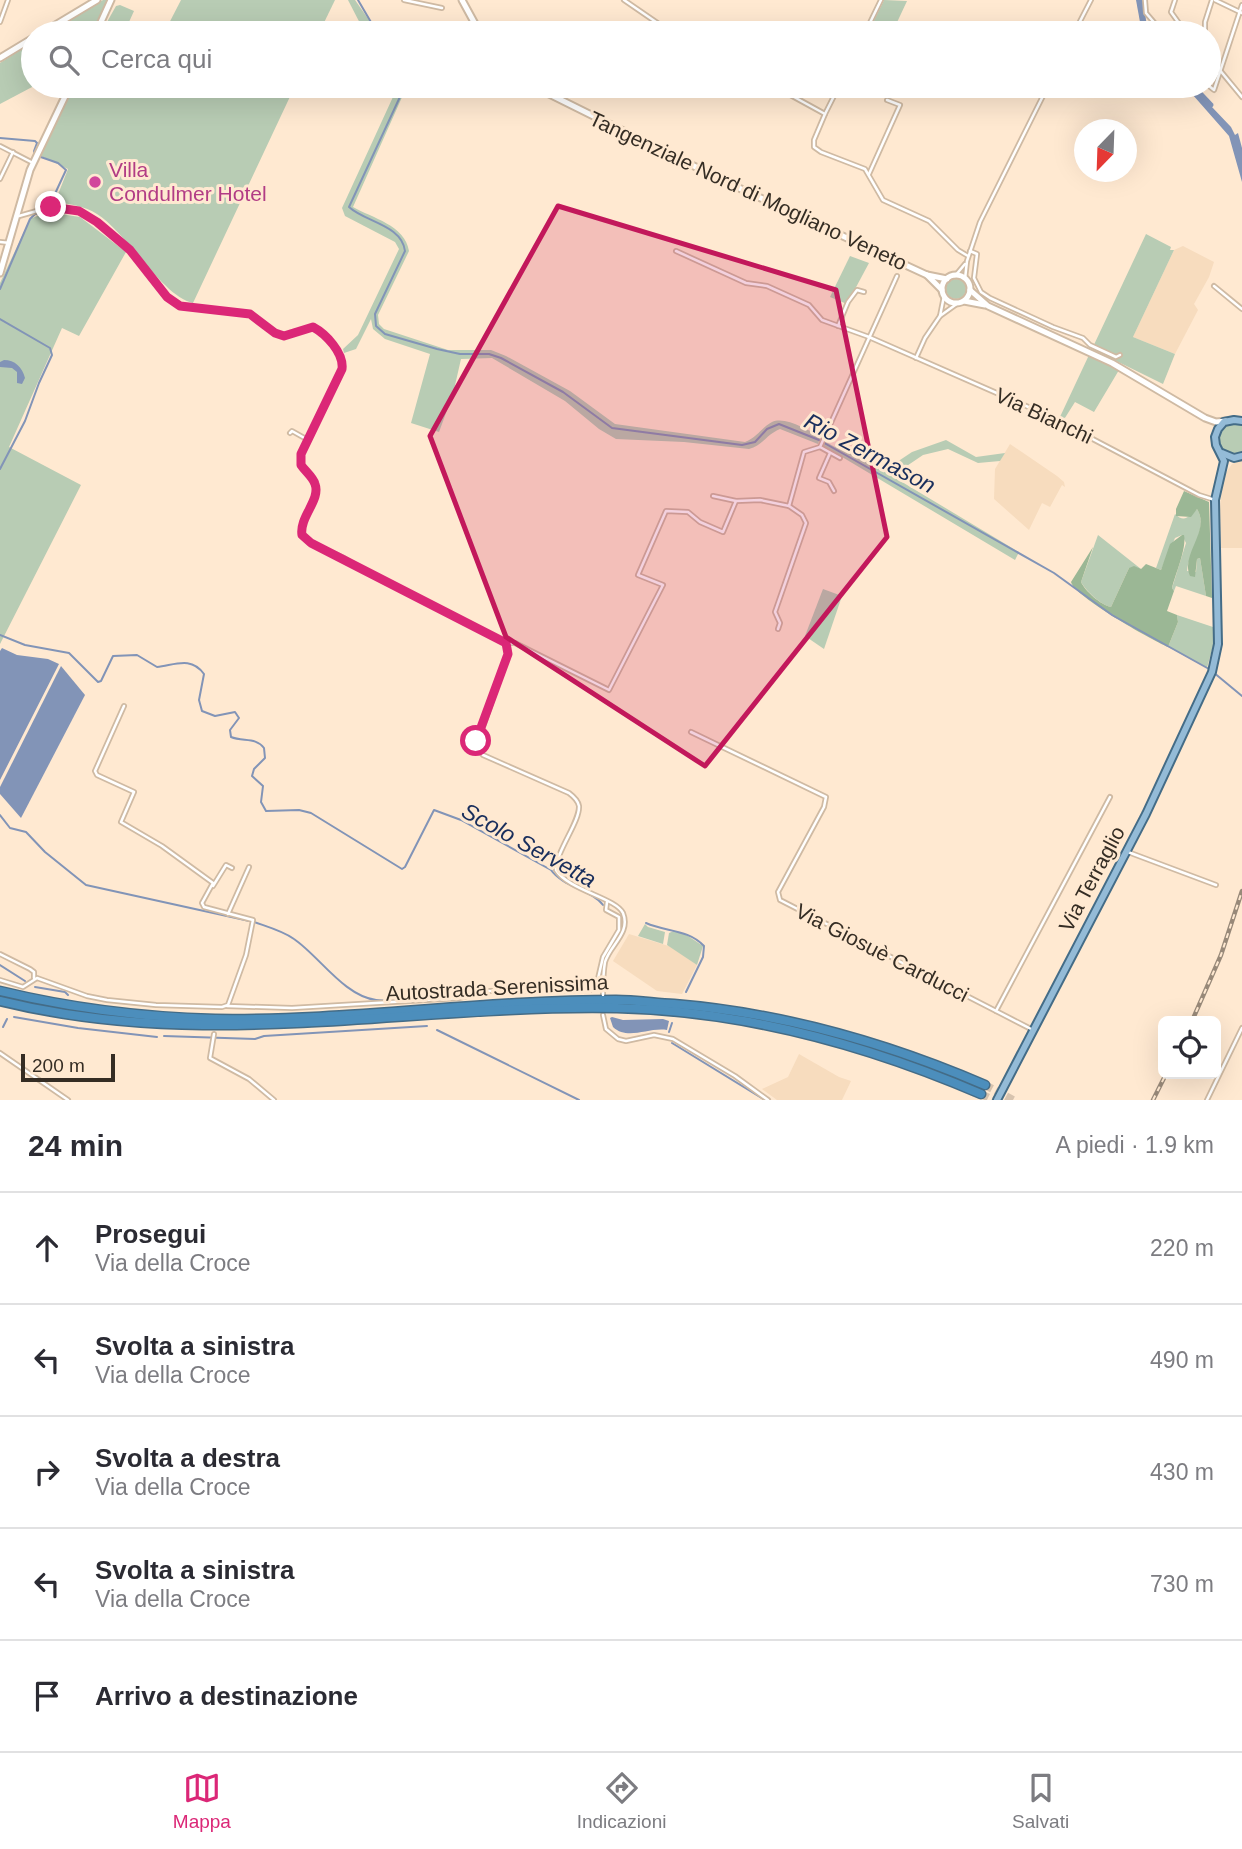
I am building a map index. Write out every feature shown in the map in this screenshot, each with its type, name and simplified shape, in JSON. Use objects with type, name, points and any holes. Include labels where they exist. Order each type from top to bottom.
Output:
[{"type":"highway","name":"Autostrada Serenissima","points":[[0,989],[37,997],[45,1002],[128,1014],[218,1019],[528,1002],[619,1000],[721,1008],[769,1016],[854,1037],[928,1061],[983,1089],[814,1035],[719,1017],[670,1011],[559,1008],[301,1024],[219,1026],[148,1024],[0,1003]]},
{"type":"main road","points":[[62,21],[97,0]]},
{"type":"main road","points":[[101,21],[111,0]]},
{"type":"main road","points":[[462,0],[473,21]]},
{"type":"main road","points":[[0,58],[21,45]]},
{"type":"main road","points":[[0,273],[35,159],[64,98]]},
{"type":"main road","name":"Tangenziale Nord di Mogliano Veneto","points":[[557,98],[726,182],[927,275]]},
{"type":"main road","points":[[927,275],[965,279],[970,290],[988,306]]},
{"type":"main road","points":[[927,275],[949,301],[988,306],[1112,363],[1205,418],[1216,422],[1239,421],[1242,413]]},
{"type":"main road","points":[[943,293],[947,279]]},
{"type":"main road","points":[[961,302],[970,290]]},
{"type":"main road","points":[[1205,418],[1213,426],[1215,443],[1222,453],[1222,473]]},
{"type":"main road","points":[[1215,435],[1219,426],[1226,422]]},
{"type":"main road","points":[[1222,453],[1239,457]]},
{"type":"main road","points":[[1222,473],[1239,457]]},
{"type":"main road","name":"Via Terraglio","points":[[997,1100],[1127,852],[1212,672],[1218,644],[1215,500],[1222,473]]},
{"type":"street","points":[[0,22],[8,0]]},
{"type":"street","points":[[404,0],[442,8]]},
{"type":"street","points":[[624,0],[655,21]]},
{"type":"street","points":[[871,21],[881,0]]},
{"type":"street","points":[[1080,21],[1091,0]]},
{"type":"street","points":[[1175,0],[1171,12],[1177,21]]},
{"type":"street","points":[[1205,21],[1214,0],[1241,13]]},
{"type":"street","points":[[1144,1],[1146,13],[1153,21]]},
{"type":"street","points":[[1221,68],[1242,5]]},
{"type":"street","points":[[1221,72],[1242,97]]},
{"type":"street","points":[[1238,91],[1242,85]]},
{"type":"street","points":[[796,98],[825,114]]},
{"type":"street","points":[[833,98],[814,140],[814,147],[864,169],[879,197],[929,221],[968,259]]},
{"type":"street","points":[[965,279],[970,251],[980,222],[1042,98]]},
{"type":"street","points":[[869,174],[900,105],[887,100]]},
{"type":"street","points":[[0,146],[35,159]]},
{"type":"street","points":[[0,179],[13,152]]},
{"type":"street","points":[[16,217],[51,207],[79,211],[97,222],[130,250],[167,297],[180,306],[250,314],[275,333],[284,336],[307,328],[319,330],[337,351],[343,364],[301,454],[301,465],[314,481],[316,490],[302,524],[301,530],[305,539],[506,643],[515,643],[609,690],[663,585],[638,575],[666,511],[688,512],[700,522],[723,532],[736,501]]},
{"type":"street","points":[[0,243],[9,246]]},
{"type":"street","name":"Via Bianchi","points":[[676,251],[746,283],[767,286],[809,305],[820,320],[869,337],[1049,416],[1199,495],[1215,500]]},
{"type":"street","points":[[970,251],[977,254],[974,278],[976,284],[990,298],[1052,327],[1083,338],[1090,345],[1116,357],[1120,355]]},
{"type":"street","points":[[955,276],[968,259]]},
{"type":"street","points":[[789,506],[804,452],[820,446],[824,439],[897,276]]},
{"type":"street","points":[[1214,286],[1242,309]]},
{"type":"street","points":[[838,326],[848,302],[857,290],[864,292]]},
{"type":"street","points":[[940,316],[943,293]]},
{"type":"street","points":[[916,358],[928,332],[940,316],[961,302]]},
{"type":"street","points":[[290,433],[292,431],[308,440]]},
{"type":"street","points":[[820,446],[840,458]]},
{"type":"street","points":[[830,453],[819,478],[829,482],[834,491]]},
{"type":"street","points":[[713,496],[736,501],[760,500],[789,506],[802,515],[806,523],[775,612],[780,623],[778,629]]},
{"type":"street","points":[[506,643],[508,654],[476,747],[482,755],[569,793],[576,799],[579,811],[557,860],[556,870],[559,876],[621,909],[624,917],[624,928],[606,961],[603,995]]},
{"type":"street","points":[[124,706],[95,773],[134,792],[122,823],[162,846],[210,880],[212,886]]},
{"type":"street","name":"Via Giosuè Carducci","points":[[691,732],[826,797],[824,807],[778,892],[780,900],[1033,1030]]},
{"type":"street","points":[[996,1011],[1110,797]]},
{"type":"street","points":[[1127,852],[1216,885]]},
{"type":"street","points":[[227,1006],[246,955],[253,923],[249,918],[202,906],[226,865],[232,868]]},
{"type":"street","points":[[228,914],[249,867]]},
{"type":"street","points":[[34,978],[87,996],[156,1006],[292,1008],[459,998],[488,991],[592,990],[597,983],[603,957],[620,926],[619,917],[606,910],[607,902]]},
{"type":"street","points":[[0,954],[34,972],[34,978],[23,987],[0,980]]},
{"type":"street","points":[[603,1015],[606,1029],[618,1040],[654,1035],[673,1039],[735,1076],[768,1100]]},
{"type":"street","points":[[1207,1100],[1242,1028]]},
{"type":"street","points":[[213,1036],[209,1056],[212,1060],[249,1079],[274,1100]]},
{"type":"street","points":[[1237,1037],[1242,1040]]},
{"type":"street","points":[[0,1053],[68,1100]]},
{"type":"highlighted area","points":[[558,206],[836,290],[887,537],[705,766],[506,637],[430,436]]},
{"type":"shaded area","points":[[1183,246],[1214,262],[1194,304],[1198,310],[1175,354],[1133,337],[1174,250]]},
{"type":"shaded area","points":[[1010,444],[1064,482],[1065,487],[1062,485],[1050,507],[1042,503],[1029,530],[994,499],[995,469]]},
{"type":"shaded area","points":[[1242,460],[1242,548],[1221,548],[1220,508],[1223,477],[1232,464]]},
{"type":"shaded area","points":[[629,934],[672,947],[697,965],[682,994],[657,991],[613,961]]},
{"type":"shaded area","points":[[799,1054],[851,1081],[842,1100],[777,1100],[762,1089],[788,1077]]},
{"type":"green space","points":[[103,0],[108,0],[98,21],[68,21]]},
{"type":"green space","points":[[181,0],[335,0],[325,21],[170,21]]},
{"type":"green space","points":[[348,0],[355,0],[370,21],[359,21]]},
{"type":"green space","points":[[884,0],[907,1],[898,21],[874,21]]},
{"type":"green space","points":[[116,6],[134,11],[129,21],[108,21]]},
{"type":"green space","points":[[21,50],[21,93],[0,104],[0,63]]},
{"type":"green space","points":[[68,98],[289,98],[193,303],[170,289],[109,223],[97,214],[82,207],[55,202],[68,169],[39,155]]},
{"type":"green space","points":[[392,98],[402,98],[353,207],[395,229],[406,242],[409,251],[378,315],[379,324],[384,329],[448,350],[491,350],[506,356],[570,391],[615,424],[745,442],[772,422],[784,421],[821,436],[818,444],[780,429],[749,449],[684,442],[616,439],[599,429],[565,401],[492,358],[461,359],[453,394],[439,432],[411,423],[430,354],[385,339],[373,329],[371,319],[356,349],[344,353],[343,349],[358,335],[399,249],[395,242],[345,216],[342,208]]},
{"type":"green space","points":[[47,212],[80,217],[126,252],[79,336],[62,328],[9,447],[81,485],[0,644],[0,283],[30,219]]},
{"type":"green space","points":[[1146,234],[1174,250],[1133,337],[1175,354],[1163,384],[1092,349]]},
{"type":"green space","points":[[850,256],[869,263],[847,304],[830,297]]},
{"type":"green space","points":[[952,279],[960,279],[966,289],[960,299],[952,299],[946,293],[946,285]]},
{"type":"green space","points":[[1089,355],[1119,370],[1094,412],[1075,402],[1063,421],[1059,419]]},
{"type":"green space","points":[[1231,423],[1242,425],[1242,454],[1236,455],[1222,449],[1220,445],[1221,431]]},
{"type":"green space","points":[[946,440],[976,457],[1005,453],[1000,461],[978,463],[948,449],[923,455],[892,476],[1019,552],[1015,560],[822,445],[824,441],[835,447],[837,442],[885,470],[912,452]]},
{"type":"green space","points":[[1184,491],[1209,502],[1212,598],[1206,596],[1200,558],[1197,559],[1195,577],[1190,576],[1189,559],[1198,534],[1200,517],[1197,509],[1191,517],[1176,516],[1176,509]]},
{"type":"green space","points":[[1197,509],[1200,531],[1187,571],[1196,572],[1197,559],[1200,558],[1206,596],[1176,586],[1174,591],[1172,588],[1186,543],[1182,535],[1175,538],[1161,570],[1156,568],[1175,514],[1185,518]]},
{"type":"green space","points":[[1098,535],[1141,569],[1129,568],[1111,607],[1094,597],[1081,582]]},
{"type":"green space","points":[[1182,535],[1184,547],[1167,611],[1177,615],[1178,622],[1168,647],[1099,607],[1071,582],[1093,547],[1081,582],[1094,597],[1111,607],[1129,568],[1134,566],[1141,569],[1146,564],[1161,570],[1170,544]]},
{"type":"green space","points":[[823,589],[842,596],[824,649],[805,636]]},
{"type":"green space","points":[[1177,615],[1213,627],[1213,646],[1207,668],[1168,647],[1178,622]]},
{"type":"green space","points":[[645,924],[665,932],[663,944],[638,936]]},
{"type":"green space","points":[[674,931],[685,934],[703,946],[697,965],[667,945],[669,933]]},
{"type":"water","points":[[1136,0],[1143,0],[1146,21],[1140,21]]},
{"type":"water","points":[[1196,98],[1203,98],[1231,127],[1235,135],[1238,133],[1242,148],[1242,182],[1229,136]]},
{"type":"water","points":[[4,360],[20,367],[25,378],[22,384],[17,383],[17,372],[12,368],[0,367],[0,362]]},
{"type":"water","points":[[2,648],[17,655],[48,659],[59,664],[0,780],[0,651]]},
{"type":"water","points":[[61,666],[85,695],[21,818],[0,794],[0,787]]},
{"type":"water","points":[[612,1017],[623,1020],[669,1021],[667,1030],[625,1033],[613,1027]]},
{"type":"waterway","name":"Rio Zermason","points":[[358,0],[370,21]]},
{"type":"waterway","name":"Rio Zermason","points":[[399,98],[349,207],[397,235],[405,251],[375,314],[376,326],[385,334],[460,354],[489,354],[501,358],[563,392],[612,428],[742,445],[755,442],[767,429],[779,424],[819,440],[1054,573],[1112,615],[1209,669]]},
{"type":"waterway","points":[[1204,98],[1211,105]]},
{"type":"waterway","name":"Scolo Servetta","points":[[0,138],[35,141],[35,155],[58,163],[66,170],[47,211],[35,214],[30,219],[0,289]]},
{"type":"waterway","name":"Scolo Servetta","points":[[0,319],[50,348],[52,355],[25,421],[0,469]]},
{"type":"waterway","name":"Scolo Servetta","points":[[0,635],[25,645],[69,653],[98,682],[113,656],[137,655],[157,667],[188,663],[199,668],[204,674],[199,700],[202,711],[215,716],[235,712],[239,718],[230,730],[231,737],[253,741],[264,748],[265,758],[254,769],[252,776],[263,786],[261,802],[266,811],[299,810],[311,813],[402,869],[434,810],[461,820],[551,870],[563,881],[603,905]]},
{"type":"waterway","name":"Rio Zermason","points":[[1213,672],[1242,696]]},
{"type":"waterway","points":[[0,815],[10,828],[26,832],[45,852],[86,885],[275,929],[294,939],[343,983],[364,997],[388,1000],[425,996]]},
{"type":"waterway","name":"Scolo Servetta","points":[[646,923],[691,936],[704,946],[703,957],[686,992]]},
{"type":"waterway","points":[[0,965],[25,981]]},
{"type":"waterway","points":[[35,987],[65,992],[68,995]]},
{"type":"waterway","points":[[14,1017],[157,1037]]},
{"type":"waterway","points":[[3,1027],[7,1019]]},
{"type":"waterway","name":"Scolo Servetta","points":[[669,1032],[672,1023]]},
{"type":"waterway","points":[[164,1036],[255,1039],[264,1036],[427,1026]]},
{"type":"waterway","points":[[437,1030],[579,1100]]},
{"type":"waterway","name":"Scolo Servetta","points":[[672,1043],[765,1100]]},
{"type":"tunnel","points":[[985,1085],[1013,1100]]},
{"type":"tunnel","points":[[981,1094],[993,1100]]},
{"type":"railway","points":[[1194,1016],[1221,955],[1242,891]]},
{"type":"railway","points":[[1153,1100],[1164,1079]]},
{"type":"place","name":"Villa Condulmer Hotel","points":[[95,182]]},
{"type":"route","points":[[51,207],[74,209],[97,222],[130,250],[172,302],[180,306],[250,314],[275,333],[284,336],[313,327],[319,330],[337,351],[343,364],[339,378],[300,459],[304,470],[314,481],[316,490],[302,524],[302,535],[311,543],[506,643],[508,654],[497,690],[476,741]]}]
